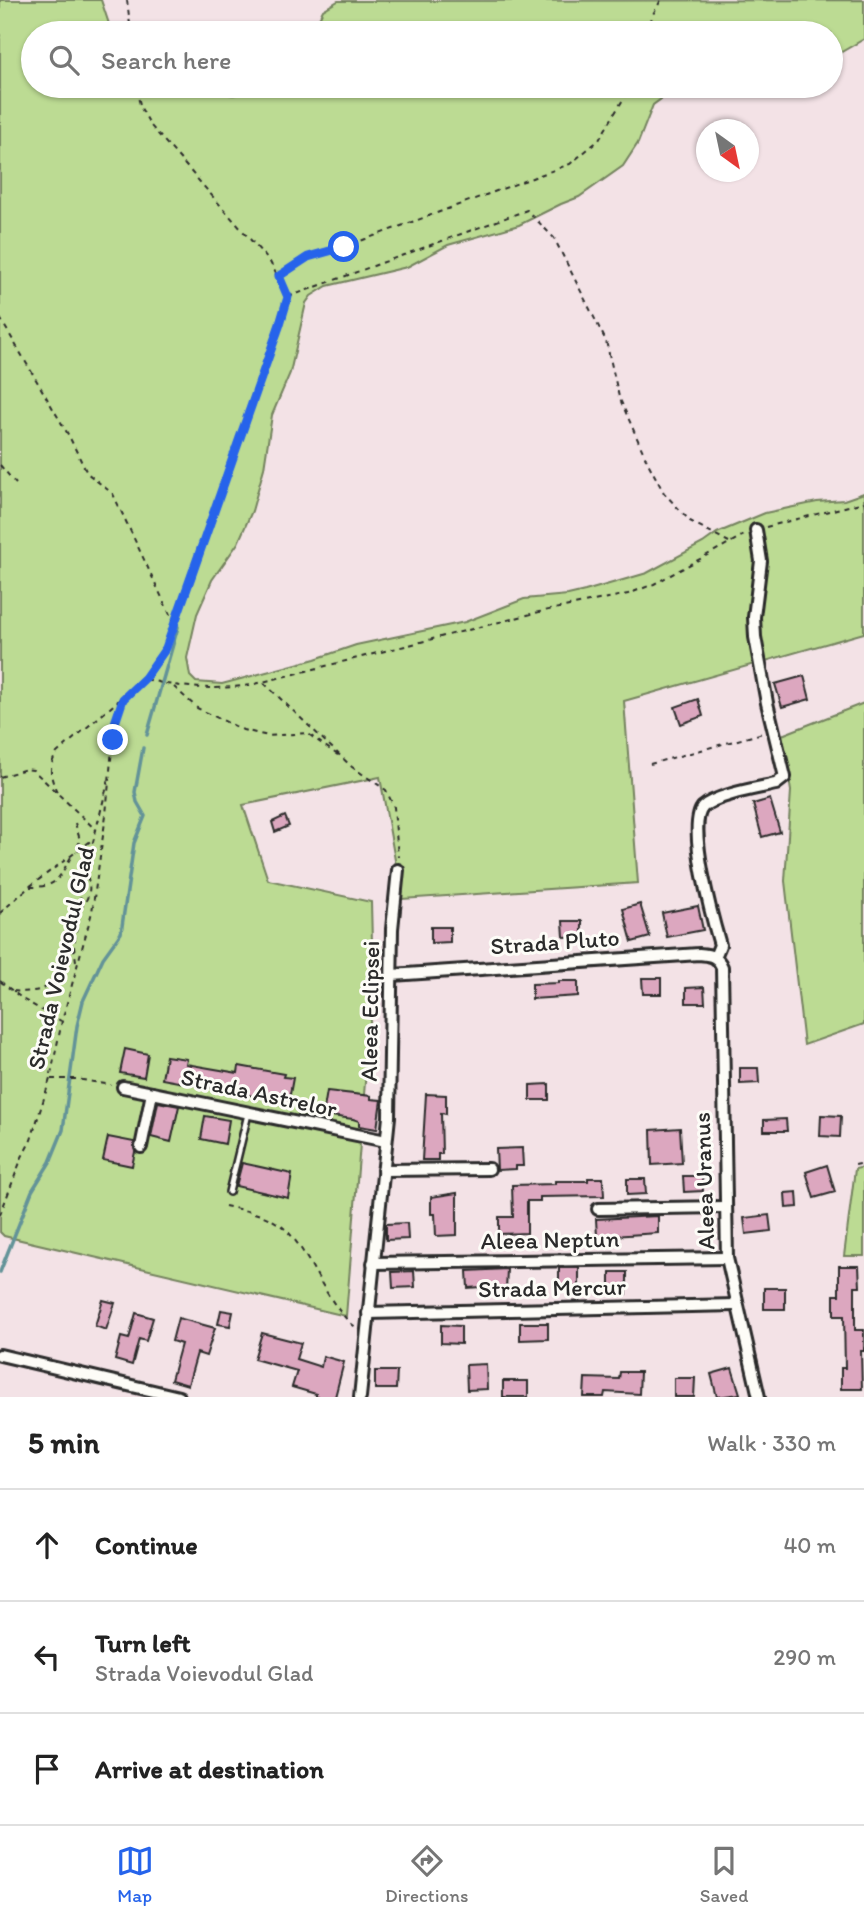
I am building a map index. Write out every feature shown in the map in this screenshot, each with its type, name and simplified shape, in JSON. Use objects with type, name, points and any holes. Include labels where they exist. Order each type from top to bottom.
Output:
[{"type":"street","points":[[757,530],[761,561],[754,617],[755,636],[773,730]]},
{"type":"street","name":"Aleea Uranus","points":[[759,1397],[727,1258],[722,967],[717,959],[720,945],[698,846],[697,819],[705,805],[712,801],[782,781],[785,772],[773,730]]},
{"type":"street","name":"Aleea Eclipsei","points":[[360,1397],[392,1062],[392,929],[398,870]]},
{"type":"street","name":"Strada Pluto","points":[[392,975],[699,954],[717,959]]},
{"type":"street","name":"Strada Astrelor","points":[[123,1087],[386,1141]]},
{"type":"street","points":[[141,1147],[152,1093]]},
{"type":"street","points":[[383,1170],[489,1169]]},
{"type":"street","points":[[598,1209],[725,1207]]},
{"type":"street","name":"Aleea Neptun","points":[[373,1263],[727,1258]]},
{"type":"street","name":"Strada Mercur","points":[[368,1313],[736,1305]]},
{"type":"street","points":[[0,1355],[179,1397]]},
{"type":"lane","points":[[229,1192],[249,1113]]},
{"type":"path","points":[[127,0],[130,21]]},
{"type":"path","points":[[651,21],[661,0]]},
{"type":"path","points":[[57,792],[50,770],[57,753],[145,678],[166,648],[288,297],[279,276],[254,242],[151,126],[138,98]]},
{"type":"path","points":[[279,276],[308,257],[344,247],[570,164],[599,140],[624,98]]},
{"type":"path","points":[[288,297],[527,210],[554,238],[607,341],[619,397],[664,494],[690,521],[730,543]]},
{"type":"path","points":[[0,318],[69,436],[87,473],[113,494],[175,624]]},
{"type":"path","points":[[0,465],[16,484]]},
{"type":"path","points":[[145,678],[173,686],[231,688],[539,612],[628,594],[654,584],[757,530],[864,502]]},
{"type":"path","points":[[263,682],[343,758]]},
{"type":"path","points":[[173,686],[197,708],[243,730],[268,736],[307,733],[386,790],[394,807],[398,870]]},
{"type":"path","name":"Strada Voievodul Glad","points":[[0,1215],[31,1140],[50,1079],[76,964],[92,912],[107,815],[114,726],[123,699]]},
{"type":"path","points":[[650,764],[773,730]]},
{"type":"path","points":[[0,778],[30,769],[96,830]]},
{"type":"path","points":[[76,964],[74,947],[78,911],[110,774]]},
{"type":"path","points":[[29,887],[47,887],[57,881],[80,840],[75,823]]},
{"type":"path","points":[[0,913],[29,887],[93,840]]},
{"type":"path","points":[[78,911],[90,892],[85,872]]},
{"type":"path","points":[[13,991],[39,990],[54,982],[64,972],[74,947]]},
{"type":"path","points":[[0,981],[62,1021]]},
{"type":"path","points":[[50,1079],[77,1079],[123,1087]]},
{"type":"path","points":[[855,1165],[864,1163]]},
{"type":"path","points":[[225,1206],[258,1214],[278,1223],[294,1239],[345,1316],[366,1334]]},
{"type":"green space","points":[[0,0],[101,0],[108,21],[21,21],[21,98],[663,98],[653,105],[638,143],[623,166],[579,197],[519,225],[448,245],[407,267],[327,286],[311,296],[306,303],[290,373],[272,415],[264,468],[252,511],[238,543],[212,580],[197,614],[187,658],[190,676],[196,682],[222,684],[356,645],[465,622],[524,599],[585,591],[647,573],[717,533],[765,513],[817,502],[844,500],[864,493],[864,633],[624,701],[638,883],[402,899],[380,777],[243,805],[268,880],[371,902],[373,984],[346,1316],[4,1236],[0,1232]]},
{"type":"green space","points":[[864,0],[864,39],[843,51],[843,21],[318,21],[323,10],[338,1]]},
{"type":"green space","points":[[864,703],[864,1024],[804,1045],[785,881],[791,791],[782,735]]},
{"type":"green space","points":[[864,1167],[864,1256],[844,1256],[855,1169]]},
{"type":"building","points":[[804,676],[810,699],[782,707],[775,684]]},
{"type":"building","points":[[698,699],[703,716],[681,724],[675,707]]},
{"type":"building","points":[[770,799],[780,832],[762,837],[753,804]]},
{"type":"building","points":[[285,816],[289,826],[275,832],[272,822]]},
{"type":"building","points":[[640,904],[650,937],[632,942],[623,909]]},
{"type":"building","points":[[698,906],[703,930],[667,937],[662,913]]},
{"type":"building","points":[[563,921],[582,921],[582,936],[564,937]]},
{"type":"building","points":[[431,927],[450,927],[450,942],[431,943]]},
{"type":"building","points":[[642,978],[661,978],[661,994],[643,994]]},
{"type":"building","points":[[578,981],[578,996],[532,999],[532,984]]},
{"type":"building","points":[[704,987],[705,1003],[686,1003],[686,988]]},
{"type":"building","points":[[125,1049],[148,1054],[144,1077],[120,1073]]},
{"type":"building","points":[[166,1056],[187,1059],[186,1064],[238,1073],[239,1066],[284,1074],[283,1077],[293,1078],[288,1105],[275,1103],[275,1100],[162,1079]]},
{"type":"building","points":[[740,1068],[758,1068],[759,1083],[740,1084]]},
{"type":"building","points":[[549,1084],[549,1100],[530,1100],[530,1085]]},
{"type":"building","points":[[327,1091],[371,1096],[371,1099],[381,1100],[377,1129],[359,1126],[359,1121],[353,1119],[323,1115]]},
{"type":"building","points":[[426,1094],[446,1095],[446,1114],[441,1113],[442,1154],[438,1154],[438,1160],[422,1160]]},
{"type":"building","points":[[158,1102],[179,1106],[171,1142],[151,1137]]},
{"type":"building","points":[[821,1115],[841,1116],[840,1137],[820,1136]]},
{"type":"building","points":[[205,1116],[229,1120],[225,1144],[201,1139]]},
{"type":"building","points":[[786,1119],[787,1131],[764,1131],[764,1120]]},
{"type":"building","points":[[680,1128],[682,1163],[652,1165],[651,1130]]},
{"type":"building","points":[[108,1137],[134,1142],[132,1166],[103,1160]]},
{"type":"building","points":[[522,1148],[523,1166],[497,1170],[496,1149]]},
{"type":"building","points":[[242,1163],[292,1174],[288,1198],[236,1186]]},
{"type":"building","points":[[827,1165],[835,1192],[814,1198],[806,1172]]},
{"type":"building","points":[[683,1176],[702,1176],[703,1191],[684,1192]]},
{"type":"building","points":[[588,1178],[603,1178],[604,1196],[540,1197],[540,1201],[527,1201],[527,1233],[499,1234],[499,1217],[513,1217],[512,1185],[588,1181]]},
{"type":"building","points":[[627,1179],[645,1179],[646,1194],[627,1195]]},
{"type":"building","points":[[797,1192],[798,1207],[786,1208],[785,1193]]},
{"type":"building","points":[[457,1193],[457,1235],[436,1236],[435,1214],[431,1214],[431,1197]]},
{"type":"building","points":[[769,1215],[771,1231],[746,1234],[744,1218]]},
{"type":"building","points":[[658,1216],[658,1233],[597,1237],[596,1219]]},
{"type":"building","points":[[407,1223],[408,1239],[386,1240],[386,1224]]},
{"type":"building","points":[[839,1266],[859,1266],[860,1287],[855,1287],[855,1330],[864,1330],[864,1351],[861,1351],[862,1389],[841,1389],[841,1368],[845,1368],[844,1316],[834,1316],[834,1295],[839,1295]]},
{"type":"building","points":[[559,1268],[579,1268],[579,1287],[559,1287]]},
{"type":"building","points":[[507,1269],[506,1290],[494,1290],[494,1286],[468,1288],[467,1271]]},
{"type":"building","points":[[414,1271],[415,1287],[393,1288],[392,1272]]},
{"type":"building","points":[[610,1272],[627,1272],[627,1294],[616,1294],[616,1287],[610,1287]]},
{"type":"building","points":[[764,1288],[785,1288],[785,1309],[764,1309]]},
{"type":"building","points":[[103,1300],[115,1303],[106,1330],[95,1326]]},
{"type":"building","points":[[221,1310],[233,1312],[230,1326],[218,1324]]},
{"type":"building","points":[[136,1313],[153,1318],[146,1341],[139,1339],[132,1365],[115,1360],[121,1337],[129,1339]]},
{"type":"building","points":[[178,1318],[215,1328],[206,1356],[197,1353],[188,1385],[171,1380],[181,1344],[172,1341]]},
{"type":"building","points":[[520,1323],[548,1323],[548,1339],[520,1340]]},
{"type":"building","points":[[441,1325],[461,1326],[461,1344],[441,1343]]},
{"type":"building","points":[[262,1333],[301,1343],[296,1359],[321,1367],[323,1356],[344,1362],[335,1397],[316,1397],[316,1394],[292,1387],[297,1371],[254,1359]]},
{"type":"building","points":[[486,1364],[487,1389],[467,1390],[466,1365]]},
{"type":"building","points":[[732,1368],[740,1394],[717,1397],[711,1374]]},
{"type":"building","points":[[375,1371],[397,1371],[396,1389],[375,1389]]},
{"type":"building","points":[[620,1372],[640,1372],[639,1394],[605,1392],[604,1397],[584,1397],[585,1378],[619,1379]]},
{"type":"building","points":[[674,1378],[695,1378],[694,1397],[674,1397]]},
{"type":"building","points":[[503,1381],[528,1381],[528,1397],[503,1397]]},
{"type":"waterway","points":[[147,735],[178,627]]},
{"type":"waterway","points":[[0,1272],[32,1191],[50,1162],[63,1130],[83,1001],[103,958],[121,933],[134,843],[145,816],[135,792],[143,748]]},
{"type":"route","points":[[113,740],[114,726],[123,699],[145,678],[166,648],[280,324],[288,297],[279,276],[308,257],[344,247]]}]
